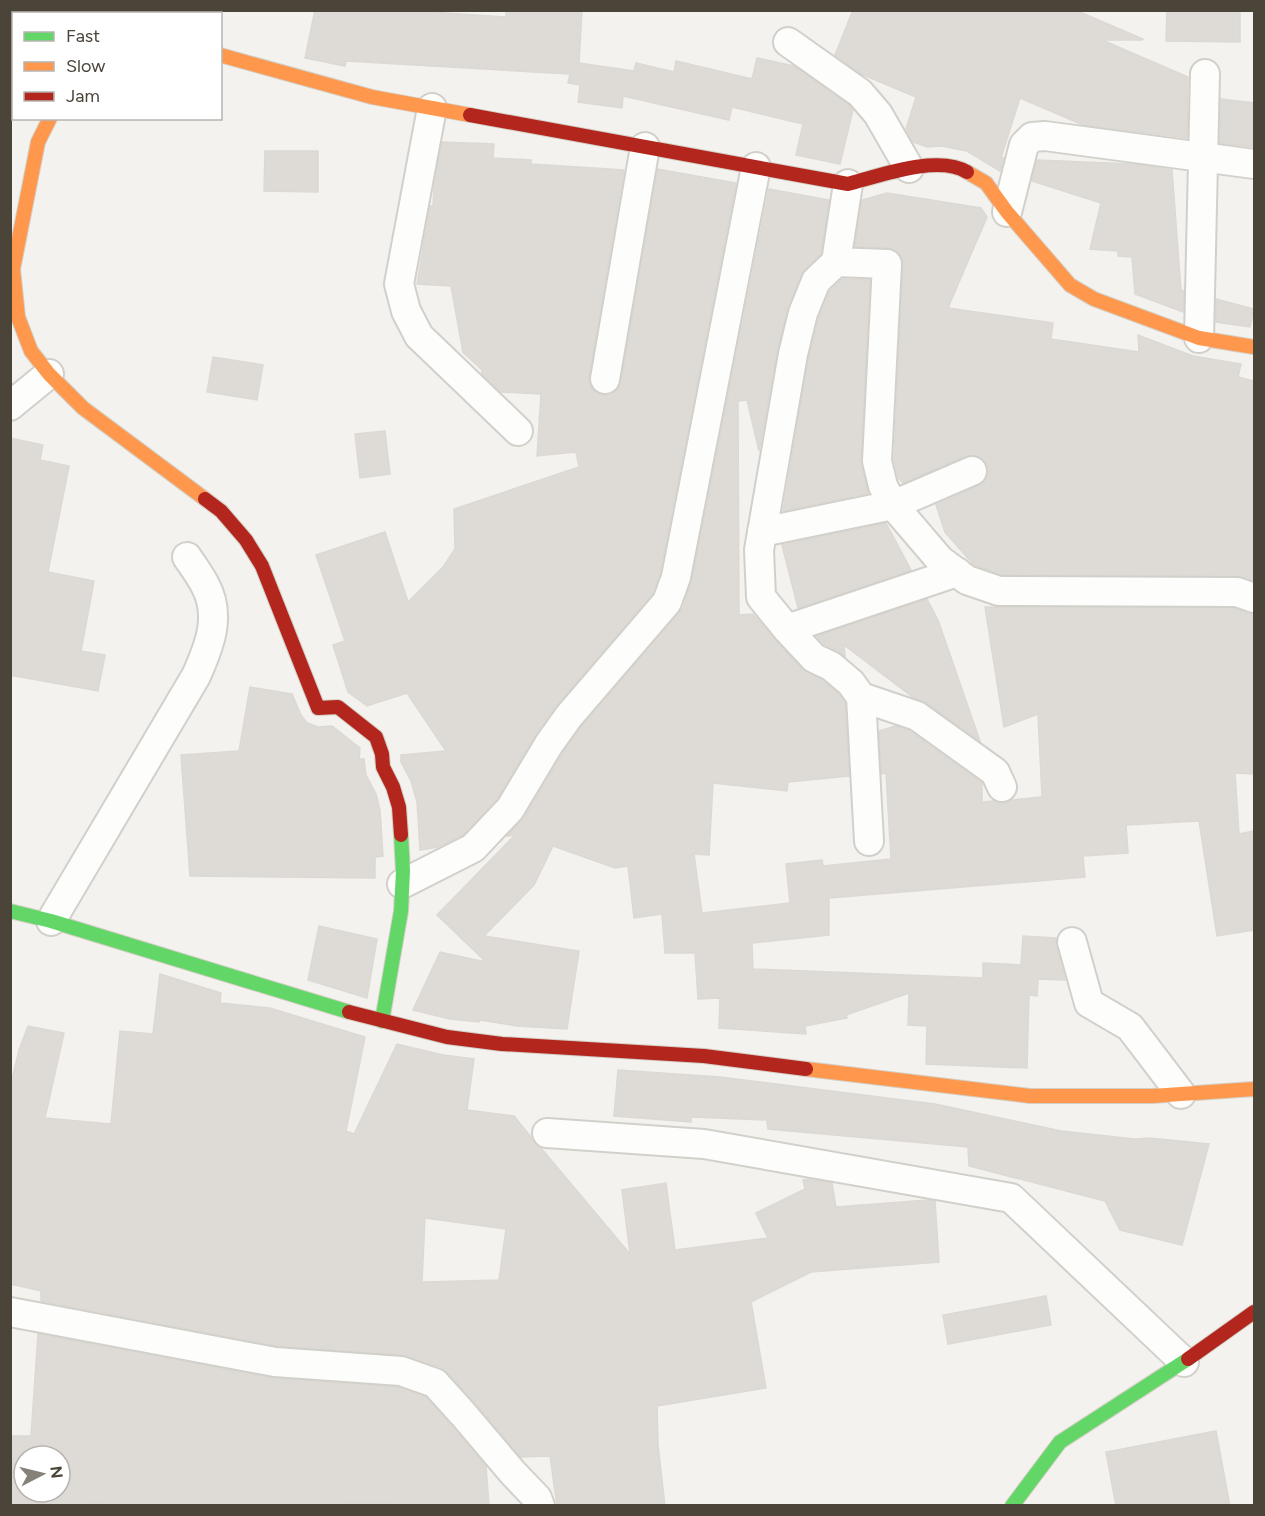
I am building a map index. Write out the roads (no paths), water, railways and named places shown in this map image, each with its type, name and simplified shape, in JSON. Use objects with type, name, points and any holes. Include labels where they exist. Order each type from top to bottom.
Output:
[{"type":"street","points":[[788,42],[860,93],[878,114],[909,168]]},
{"type":"street","points":[[222,56],[372,97],[848,184],[909,168],[938,164],[963,169],[986,183],[1007,212],[1070,285],[1094,299],[1198,338],[1254,347]]},
{"type":"street","points":[[1198,338],[1205,74]]},
{"type":"street","points":[[432,108],[399,284],[406,311],[419,336],[518,431]]},
{"type":"street","points":[[49,120],[38,142],[13,269],[18,317],[32,351],[49,374],[83,408],[221,511],[246,540],[262,566],[318,708],[338,707],[376,737],[382,754],[383,767],[393,787],[399,807],[403,871],[401,911],[382,1021]]},
{"type":"street","points":[[1007,212],[1024,145],[1032,137],[1045,136],[1254,164]]},
{"type":"street","points":[[605,379],[645,147]]},
{"type":"street","points":[[402,884],[473,848],[491,830],[510,809],[549,744],[569,716],[666,602],[676,577],[756,167]]},
{"type":"street","points":[[848,184],[836,262],[816,281],[803,313],[793,354],[759,550],[761,597],[814,658],[831,666],[850,683],[861,697],[917,716],[995,772],[1002,787]]},
{"type":"street","points":[[836,262],[887,264],[877,461],[883,486],[893,505],[940,560],[968,580],[999,591],[1237,592],[1254,598]]},
{"type":"street","points":[[10,406],[49,374]]},
{"type":"street","points":[[762,532],[893,505],[972,471]]},
{"type":"street","points":[[51,921],[196,676],[210,643],[214,609],[206,586],[187,557]]},
{"type":"street","points":[[787,629],[957,572]]},
{"type":"street","points":[[861,697],[869,841]]},
{"type":"street","points":[[10,911],[51,921],[360,1016],[447,1037],[502,1044],[704,1056],[1030,1096],[1152,1096],[1254,1089]]},
{"type":"street","points":[[1072,942],[1089,1002],[1130,1027],[1181,1094]]},
{"type":"street","points":[[546,1132],[704,1144],[1011,1198],[1184,1362]]},
{"type":"street","points":[[10,1312],[275,1362],[400,1371],[435,1383],[537,1498],[540,1506]]},
{"type":"street","points":[[1012,1506],[1060,1442],[1184,1362],[1254,1312]]}]
